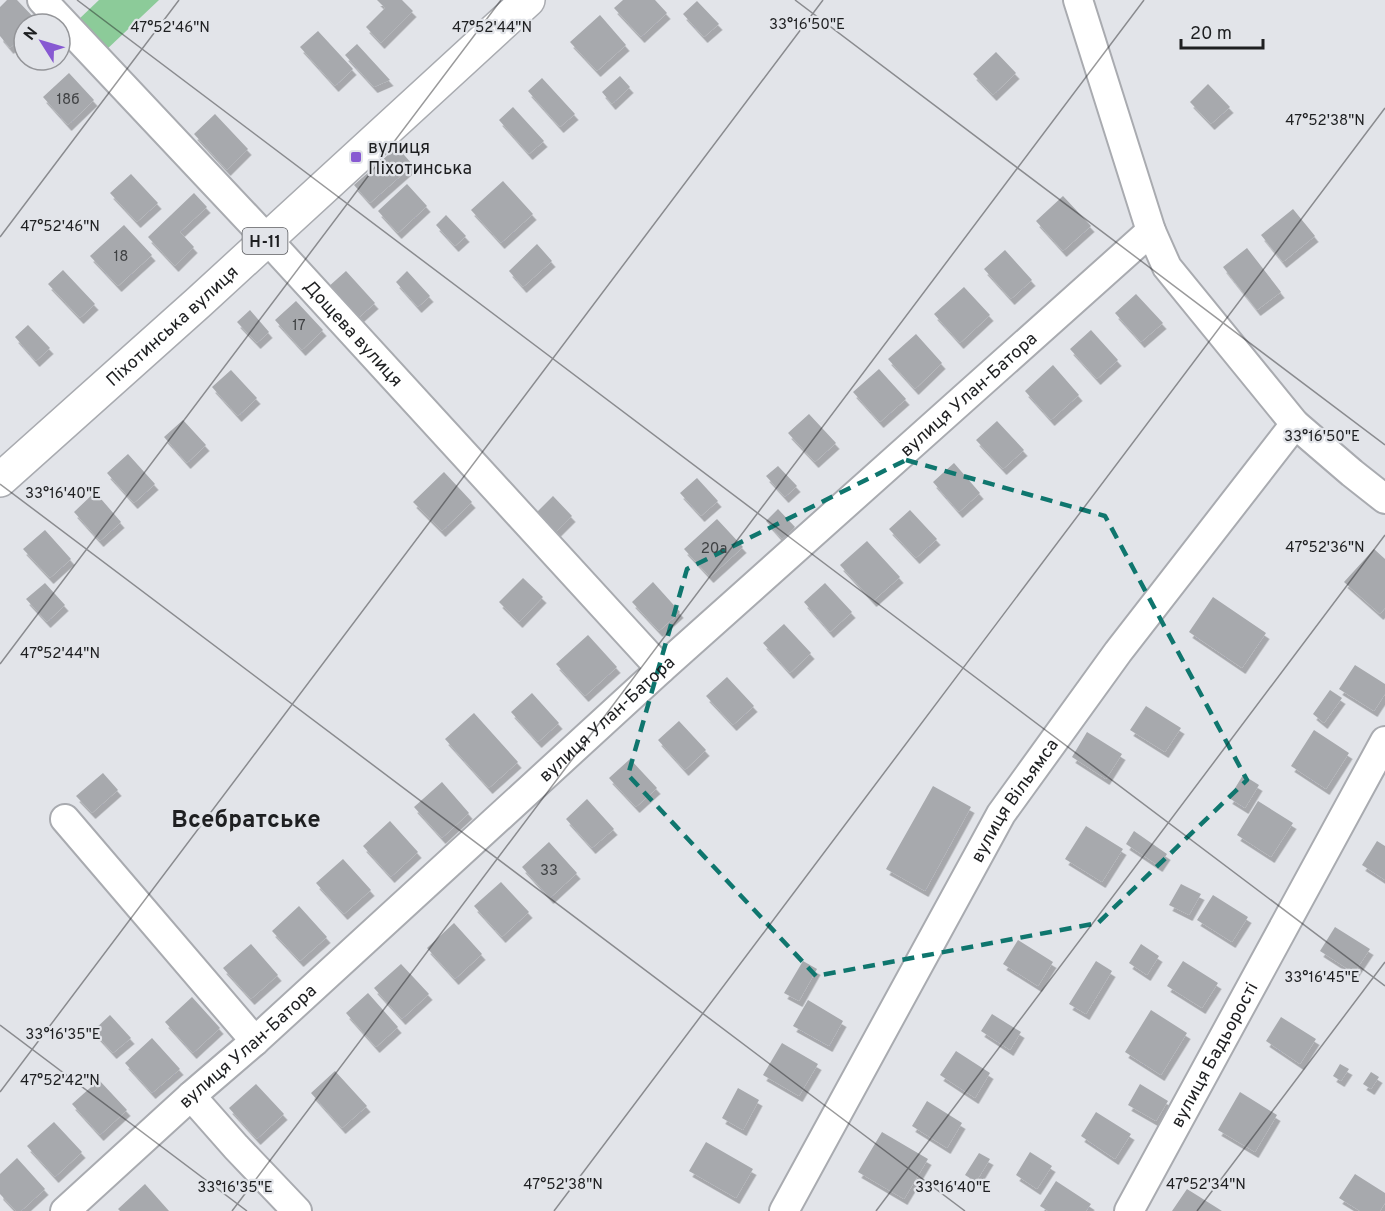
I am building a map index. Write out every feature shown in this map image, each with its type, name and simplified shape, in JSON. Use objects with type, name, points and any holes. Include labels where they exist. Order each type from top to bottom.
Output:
[{"type":"main road","name":"Піхотинська вулиця","points":[[0,480],[200,302],[528,0]]},
{"type":"street","name":"Дощева вулиця","points":[[42,0],[267,239],[661,669]]},
{"type":"street","points":[[1078,0],[1151,231],[1167,267],[1295,424],[1385,499]]},
{"type":"street","name":"вулиця Улан-Батора","points":[[65,1211],[255,1041],[661,669],[1151,231]]},
{"type":"street","name":"вулиця Вільямса","points":[[784,1211],[1001,814],[1118,652],[1295,424]]},
{"type":"street","name":"вулиця Бадьорості","points":[[1129,1211],[1385,741]]},
{"type":"street","points":[[65,819],[255,1041]]},
{"type":"street","points":[[191,1096],[297,1211]]},
{"type":"highlighted area","points":[[906,460],[1105,516],[1247,780],[1098,923],[816,976],[628,775],[687,569]]},
{"type":"green space","points":[[99,0],[159,0],[105,51],[77,21]]},
{"type":"building","points":[[7,0],[17,0],[28,12],[12,12],[12,46],[10,48],[0,36],[0,7]]},
{"type":"building","points":[[377,0],[402,0],[413,11],[381,43],[366,27],[385,8]]},
{"type":"building","points":[[623,0],[655,0],[667,13],[641,37],[614,8]]},
{"type":"building","points":[[697,1],[719,24],[704,37],[683,14]]},
{"type":"building","points":[[600,15],[626,45],[597,71],[570,42]]},
{"type":"building","points":[[318,31],[353,69],[335,86],[300,47]]},
{"type":"building","points":[[357,44],[390,80],[374,87],[345,55]]},
{"type":"building","points":[[996,52],[1016,73],[993,95],[973,74]]},
{"type":"building","points":[[69,73],[94,100],[68,125],[43,97]]},
{"type":"building","points":[[620,76],[630,87],[612,104],[602,92]]},
{"type":"building","points":[[542,78],[575,114],[560,127],[528,91]]},
{"type":"building","points":[[1208,84],[1230,107],[1211,124],[1190,102]]},
{"type":"building","points":[[513,107],[544,141],[529,154],[499,120]]},
{"type":"building","points":[[215,114],[248,149],[227,170],[194,134]]},
{"type":"building","points":[[397,147],[413,165],[370,203],[354,185]]},
{"type":"building","points":[[131,174],[158,203],[137,222],[110,193]]},
{"type":"building","points":[[503,181],[533,214],[501,243],[471,210]]},
{"type":"building","points":[[407,184],[427,206],[398,233],[378,211]]},
{"type":"building","points":[[194,193],[207,207],[180,232],[194,247],[175,266],[148,237]]},
{"type":"building","points":[[1063,196],[1091,226],[1063,251],[1036,221]]},
{"type":"building","points":[[1293,209],[1315,236],[1283,262],[1261,235]]},
{"type":"building","points":[[446,215],[466,236],[455,246],[436,225]]},
{"type":"building","points":[[124,225],[152,255],[118,286],[90,256]]},
{"type":"building","points":[[537,244],[552,261],[523,287],[509,271]]},
{"type":"building","points":[[1247,248],[1281,292],[1257,310],[1223,267]]},
{"type":"building","points":[[1005,250],[1032,280],[1011,299],[984,269]]},
{"type":"building","points":[[63,270],[95,304],[80,318],[48,284]]},
{"type":"building","points":[[346,271],[375,303],[356,320],[327,288]]},
{"type":"building","points":[[407,271],[430,296],[418,307],[396,282]]},
{"type":"building","points":[[964,287],[990,315],[960,343],[934,314]]},
{"type":"building","points":[[1136,294],[1163,323],[1141,342],[1115,313]]},
{"type":"building","points":[[296,301],[323,330],[302,350],[275,320]]},
{"type":"building","points":[[250,310],[269,332],[257,343],[237,322]]},
{"type":"building","points":[[28,325],[50,348],[36,361],[15,337]]},
{"type":"building","points":[[1091,330],[1118,360],[1097,379],[1070,349]]},
{"type":"building","points":[[916,334],[942,363],[915,389],[888,359]]},
{"type":"building","points":[[1053,365],[1079,395],[1051,420],[1025,391]]},
{"type":"building","points":[[879,369],[906,399],[880,422],[853,392]]},
{"type":"building","points":[[231,370],[257,398],[238,416],[212,387]]},
{"type":"building","points":[[809,414],[836,443],[815,462],[788,433]]},
{"type":"building","points":[[183,420],[206,445],[187,463],[164,437]]},
{"type":"building","points":[[997,421],[1024,450],[1003,469],[976,440]]},
{"type":"building","points":[[128,454],[155,484],[134,503],[107,473]]},
{"type":"building","points":[[954,463],[980,493],[959,512],[933,482]]},
{"type":"building","points":[[778,466],[797,486],[785,497],[766,476]]},
{"type":"building","points":[[444,472],[472,502],[442,531],[413,502]]},
{"type":"building","points":[[697,478],[718,501],[701,516],[680,493]]},
{"type":"building","points":[[95,492],[121,522],[100,541],[74,512]]},
{"type":"building","points":[[553,496],[572,516],[555,533],[536,513]]},
{"type":"building","points":[[778,509],[795,527],[782,539],[766,521]]},
{"type":"building","points":[[910,510],[937,539],[916,558],[889,529]]},
{"type":"building","points":[[717,519],[743,547],[710,577],[684,549]]},
{"type":"building","points":[[45,530],[71,559],[50,578],[23,549]]},
{"type":"building","points":[[867,541],[900,577],[873,601],[840,565]]},
{"type":"building","points":[[1374,549],[1385,559],[1385,608],[1380,614],[1344,582]]},
{"type":"building","points":[[523,578],[543,597],[519,622],[499,602]]},
{"type":"building","points":[[653,582],[680,612],[659,631],[632,602]]},
{"type":"building","points":[[45,583],[65,605],[47,622],[26,599]]},
{"type":"building","points":[[825,583],[852,612],[830,632],[804,602]]},
{"type":"building","points":[[1213,597],[1266,633],[1242,668],[1189,632]]},
{"type":"building","points":[[784,624],[811,653],[790,673],[763,643]]},
{"type":"building","points":[[588,635],[617,667],[585,696],[556,664]]},
{"type":"building","points":[[1355,665],[1385,684],[1385,694],[1374,711],[1339,689]]},
{"type":"building","points":[[727,677],[754,706],[733,725],[706,696]]},
{"type":"building","points":[[1330,690],[1342,698],[1324,723],[1313,714]]},
{"type":"building","points":[[532,693],[559,723],[538,742],[511,712]]},
{"type":"building","points":[[1146,706],[1181,728],[1165,752],[1130,730]]},
{"type":"building","points":[[474,713],[518,762],[489,788],[445,739]]},
{"type":"building","points":[[679,721],[706,750],[685,770],[658,740]]},
{"type":"building","points":[[1314,730],[1349,753],[1326,789],[1291,766]]},
{"type":"building","points":[[1087,732],[1122,754],[1106,779],[1072,757]]},
{"type":"building","points":[[630,759],[657,788],[636,807],[609,778]]},
{"type":"building","points":[[103,773],[118,790],[92,813],[76,796]]},
{"type":"building","points":[[1243,775],[1259,785],[1245,808],[1229,798]]},
{"type":"building","points":[[442,782],[469,813],[442,838],[414,807]]},
{"type":"building","points":[[933,786],[971,807],[925,891],[886,869]]},
{"type":"building","points":[[587,799],[614,829],[592,848],[566,819]]},
{"type":"building","points":[[1258,801],[1293,823],[1271,857],[1237,835]]},
{"type":"building","points":[[390,821],[418,852],[391,877],[363,846]]},
{"type":"building","points":[[1086,826],[1123,849],[1102,882],[1065,859]]},
{"type":"building","points":[[1134,831],[1167,854],[1159,866],[1126,844]]},
{"type":"building","points":[[1377,841],[1385,846],[1385,880],[1362,865]]},
{"type":"building","points":[[549,842],[577,873],[550,898],[522,867]]},
{"type":"building","points":[[343,859],[371,890],[344,914],[316,883]]},
{"type":"building","points":[[501,882],[529,912],[502,937],[474,906]]},
{"type":"building","points":[[1181,884],[1201,894],[1189,915],[1169,905]]},
{"type":"building","points":[[1213,895],[1248,917],[1232,942],[1197,920]]},
{"type":"building","points":[[299,906],[327,937],[300,961],[272,931]]},
{"type":"building","points":[[454,923],[482,954],[455,979],[427,948]]},
{"type":"building","points":[[1335,927],[1370,949],[1354,973],[1320,951]]},
{"type":"building","points":[[1018,940],[1053,962],[1038,986],[1003,964]]},
{"type":"building","points":[[251,944],[278,975],[251,999],[223,968]]},
{"type":"building","points":[[1141,944],[1159,956],[1147,975],[1129,963]]},
{"type":"building","points":[[803,961],[817,969],[799,1001],[784,993]]},
{"type":"building","points":[[1096,961],[1112,971],[1086,1014],[1069,1004]]},
{"type":"building","points":[[1183,961],[1218,983],[1202,1008],[1167,986]]},
{"type":"building","points":[[401,964],[429,994],[402,1019],[374,988]]},
{"type":"building","points":[[368,993],[398,1027],[376,1047],[346,1013]]},
{"type":"building","points":[[192,997],[220,1028],[193,1053],[165,1022]]},
{"type":"building","points":[[808,1000],[843,1021],[829,1046],[793,1026]]},
{"type":"building","points":[[1151,1010],[1187,1033],[1161,1075],[1125,1052]]},
{"type":"building","points":[[992,1014],[1021,1032],[1010,1050],[981,1031]]},
{"type":"building","points":[[110,1015],[131,1038],[113,1053],[93,1031]]},
{"type":"building","points":[[1281,1017],[1316,1039],[1300,1064],[1266,1041]]},
{"type":"building","points":[[152,1038],[180,1069],[152,1093],[125,1063]]},
{"type":"building","points":[[782,1043],[818,1064],[799,1096],[763,1075]]},
{"type":"building","points":[[956,1051],[990,1073],[975,1098],[940,1075]]},
{"type":"building","points":[[1340,1064],[1349,1069],[1341,1081],[1333,1076]]},
{"type":"building","points":[[335,1071],[367,1106],[342,1128],[311,1093]]},
{"type":"building","points":[[1371,1072],[1379,1077],[1371,1089],[1363,1084]]},
{"type":"building","points":[[99,1080],[127,1110],[100,1135],[72,1104]]},
{"type":"building","points":[[256,1084],[284,1114],[257,1139],[229,1108]]},
{"type":"building","points":[[1140,1084],[1168,1101],[1156,1121],[1128,1105]]},
{"type":"building","points":[[738,1088],[759,1100],[743,1130],[722,1118]]},
{"type":"building","points":[[1240,1092],[1277,1115],[1255,1152],[1218,1130]]},
{"type":"building","points":[[927,1101],[962,1123],[947,1148],[912,1126]]},
{"type":"building","points":[[1096,1112],[1131,1134],[1115,1159],[1081,1136]]},
{"type":"building","points":[[54,1122],[82,1152],[55,1177],[27,1146]]},
{"type":"building","points":[[882,1132],[928,1159],[904,1199],[858,1172]]},
{"type":"building","points":[[706,1142],[753,1169],[736,1198],[689,1171]]},
{"type":"building","points":[[1030,1152],[1052,1166],[1037,1189],[1016,1175]]},
{"type":"building","points":[[979,1153],[990,1159],[976,1182],[965,1175]]},
{"type":"building","points":[[17,1158],[45,1189],[21,1211],[16,1211],[0,1194],[0,1174]]},
{"type":"building","points":[[1355,1174],[1385,1193],[1385,1203],[1380,1211],[1360,1211],[1339,1198]]},
{"type":"building","points":[[1056,1181],[1091,1204],[1086,1211],[1048,1211],[1040,1206]]},
{"type":"building","points":[[145,1184],[169,1211],[120,1211],[118,1209]]},
{"type":"building","points":[[1187,1189],[1222,1211],[1172,1211]]},
{"type":"place","name":"вулиця Піхотинська","points":[[356,157]]},
{"type":"district","name":"Всебратське","points":[[246,819]]}]
